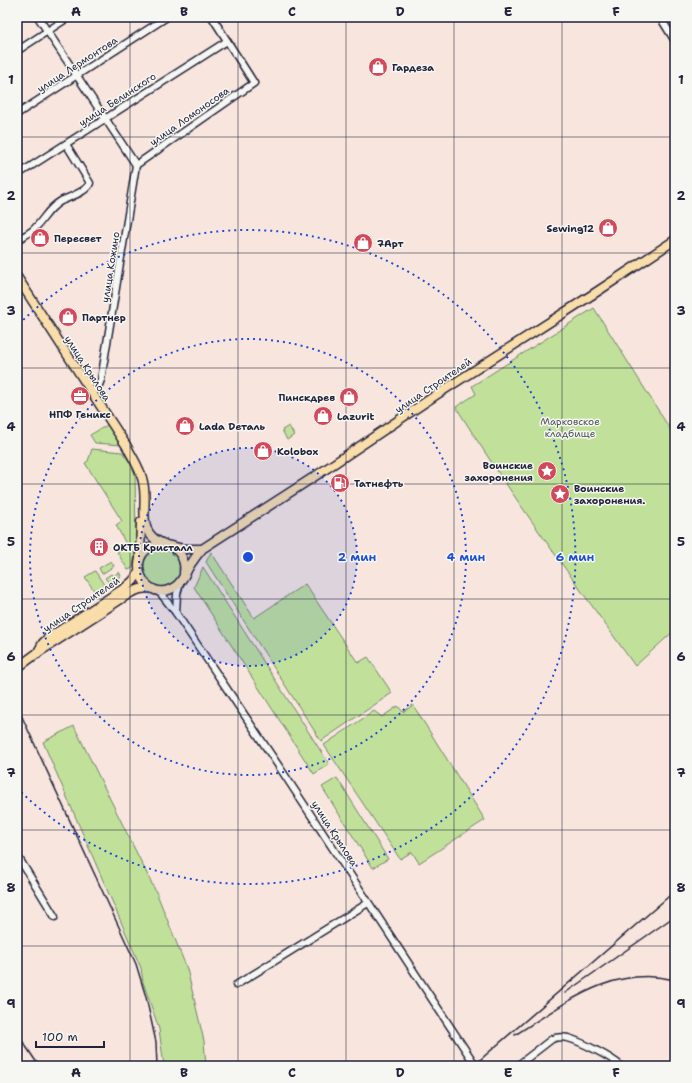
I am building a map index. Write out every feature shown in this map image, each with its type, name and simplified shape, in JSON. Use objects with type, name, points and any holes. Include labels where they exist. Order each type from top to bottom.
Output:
[{"type":"main road","name":"улица Строителей","points":[[17,668],[36,654],[132,592],[140,589],[164,591],[171,589],[177,585],[202,548],[320,473],[454,383],[675,240]]},
{"type":"main road","name":"улица Крылова","points":[[17,277],[123,440],[140,471],[145,490],[146,530],[154,539],[164,544]]},
{"type":"main road","name":"улица Крылова","points":[[140,471],[140,558]]},
{"type":"main road","points":[[153,589],[145,584],[139,572],[140,558],[145,551],[157,544],[164,544],[184,549],[202,548]]},
{"type":"main road","points":[[174,547],[184,562],[183,576]]},
{"type":"main road","name":"улица Строителей","points":[[36,654],[42,643],[48,638],[126,587],[139,572]]},
{"type":"street","points":[[38,17],[136,165]]},
{"type":"street","points":[[17,51],[69,17]]},
{"type":"street","name":"улица Лермонтова","points":[[17,114],[167,17]]},
{"type":"street","points":[[212,17],[227,41]]},
{"type":"street","points":[[660,17],[675,41]]},
{"type":"street","name":"улица Ломоносова","points":[[136,165],[254,83],[227,41]]},
{"type":"street","name":"улица Белинского","points":[[17,175],[227,41]]},
{"type":"street","points":[[17,240],[33,229],[52,206],[81,192],[89,186],[90,183],[66,144]]},
{"type":"street","name":"улица Кожино","points":[[92,394],[100,386],[136,165]]},
{"type":"street","points":[[176,613],[177,594],[183,576]]},
{"type":"street","name":"улица Крылова","points":[[153,589],[161,594],[176,613],[476,1066]]},
{"type":"street","points":[[17,855],[55,917]]},
{"type":"street","points":[[236,985],[368,903]]},
{"type":"street","points":[[517,1066],[552,1038],[559,1037],[568,1038],[582,1044],[621,1066]]},
{"type":"green space","name":"Марковское кладбище","points":[[594,308],[675,437],[675,630],[635,666],[521,505],[456,407],[476,394],[472,386]]},
{"type":"green space","points":[[109,424],[122,445],[95,443],[90,435]]},
{"type":"green space","points":[[289,426],[294,435],[287,440],[282,430]]},
{"type":"green space","points":[[92,449],[122,452],[135,469],[136,544],[133,568],[128,570],[117,552],[127,546],[116,525],[122,521],[85,463],[88,461]]},
{"type":"green space","points":[[157,547],[169,548],[181,560],[180,577],[174,583],[166,586],[152,584],[147,580],[142,567],[146,555]]},
{"type":"green space","points":[[211,552],[254,618],[305,584],[358,663],[368,657],[392,693],[321,741],[206,562]]},
{"type":"green space","points":[[111,561],[114,566],[102,574],[99,568]]},
{"type":"green space","points":[[203,567],[329,764],[314,774],[194,587]]},
{"type":"green space","points":[[95,571],[107,589],[97,595],[85,577]]},
{"type":"green space","points":[[119,572],[121,576],[114,581],[112,580],[109,583],[105,578],[111,574],[113,576]]},
{"type":"green space","points":[[413,705],[485,820],[419,863],[412,852],[400,859],[324,745],[374,711],[382,717],[398,706],[403,712]]},
{"type":"green space","points":[[74,726],[157,894],[187,969],[204,1041],[206,1066],[164,1066],[159,1029],[143,982],[141,968],[43,742]]},
{"type":"green space","points":[[337,778],[388,859],[373,868],[322,787]]},
{"type":"railway","points":[[17,706],[136,964],[146,997],[156,1042],[157,1066]]},
{"type":"railway","points":[[473,1066],[675,891]]},
{"type":"railway","points":[[565,993],[675,916]]},
{"type":"railway","points":[[515,1035],[571,1000],[610,982],[630,977],[652,976],[675,980]]},
{"type":"railway","points":[[17,1033],[39,1066]]},
{"type":"place","name":"Гардеза","points":[[378,67]]},
{"type":"place","name":"Sewing12","points":[[608,228]]},
{"type":"place","name":"Пересвет","points":[[40,238]]},
{"type":"place","name":"7Арт","points":[[363,243]]},
{"type":"place","name":"Партнер","points":[[68,317]]},
{"type":"place","name":"НПФ Геникс","points":[[80,396]]},
{"type":"place","name":"Пинскдрев","points":[[349,397]]},
{"type":"place","name":"Lazurit","points":[[323,416]]},
{"type":"place","name":"Lada Dеталь","points":[[185,426]]},
{"type":"place","name":"Kolobox","points":[[263,451]]},
{"type":"place","name":"Воинские захоронения","points":[[547,471]]},
{"type":"place","name":"Татнефть","points":[[340,483]]},
{"type":"place","name":"Воинские захоронения.","points":[[560,494]]},
{"type":"place","name":"ОКТБ Кристалл","points":[[99,547]]}]
